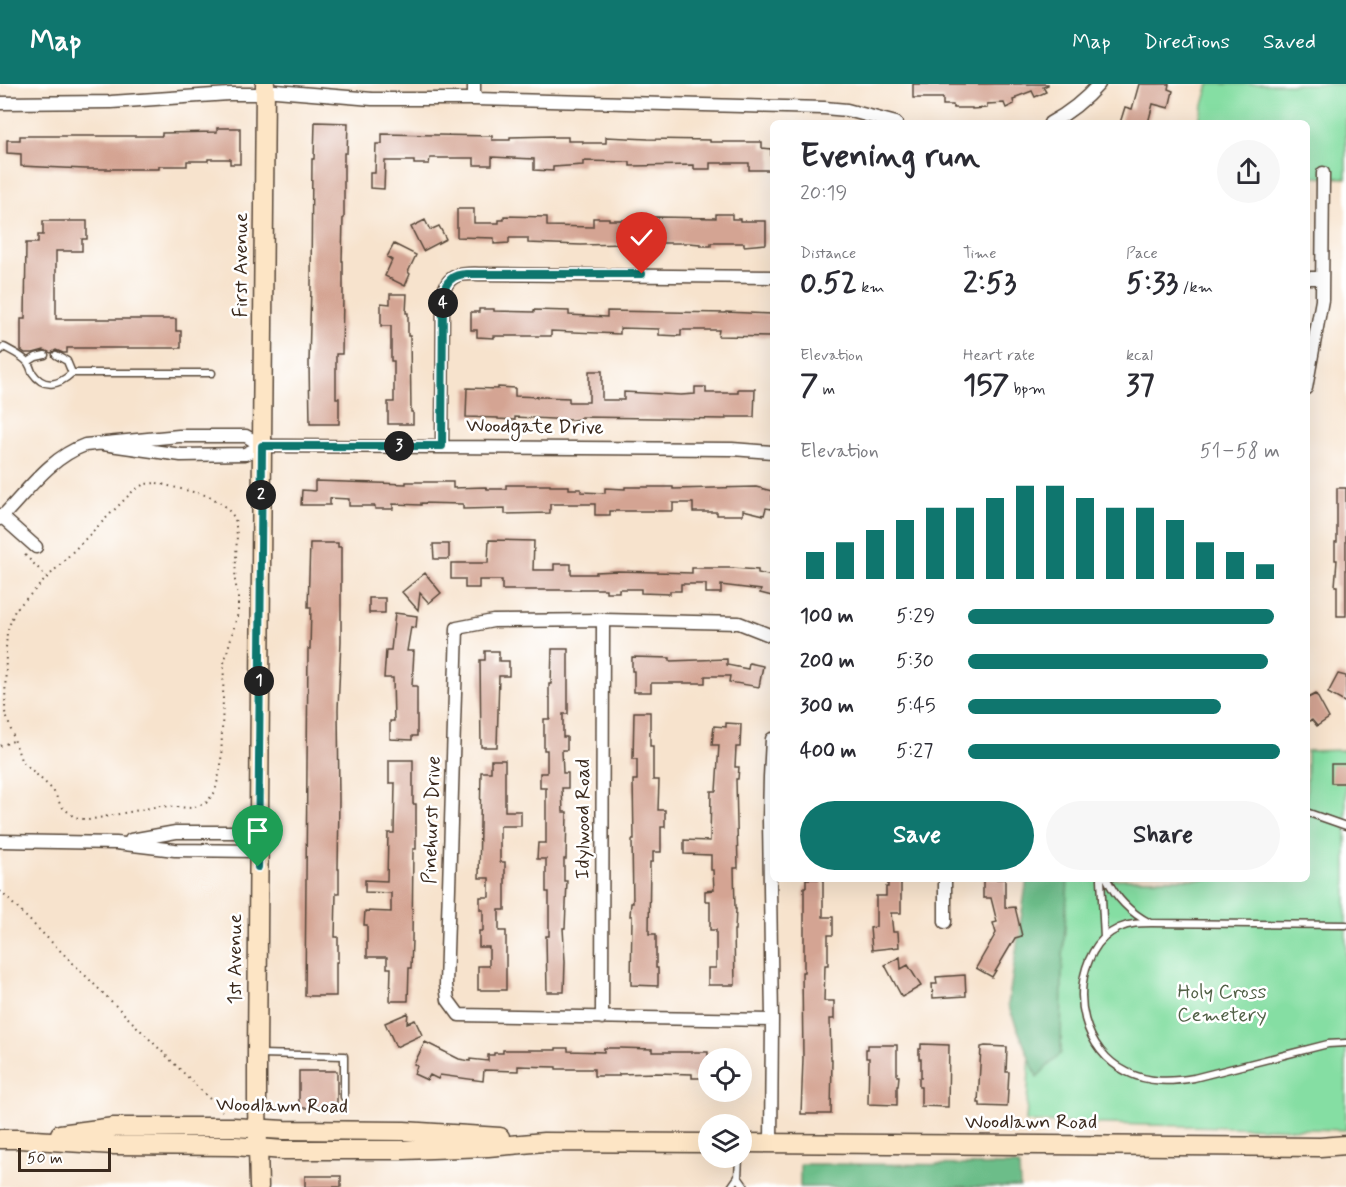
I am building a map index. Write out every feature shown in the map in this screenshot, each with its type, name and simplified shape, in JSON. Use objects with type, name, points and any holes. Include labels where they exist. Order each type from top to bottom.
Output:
[{"type":"main road","name":"First Avenue","points":[[262,446],[264,89]]},
{"type":"main road","name":"1st Avenue","points":[[259,1148],[257,1054],[262,446]]},
{"type":"main road","name":"Woodlawn Road","points":[[19,1139],[114,1127],[232,1127],[489,1135],[544,1142]]},
{"type":"main road","name":"Woodlawn Road","points":[[0,1139],[114,1145],[235,1146],[283,1150],[488,1147],[544,1142],[698,1143]]},
{"type":"main road","name":"Woodlawn Road","points":[[752,1143],[1346,1148]]},
{"type":"main road","points":[[259,1148],[259,1187]]},
{"type":"street","points":[[474,84],[474,99]]},
{"type":"street","points":[[1067,119],[1099,84]]},
{"type":"street","points":[[0,103],[111,102],[229,94],[264,89],[372,99],[474,99],[824,108],[847,110],[885,120]]},
{"type":"street","points":[[1310,366],[1322,300],[1323,173]]},
{"type":"street","points":[[442,446],[443,296],[444,288],[453,277],[460,274],[770,277]]},
{"type":"street","points":[[1310,278],[1322,278]]},
{"type":"street","points":[[36,547],[1,517],[56,461],[78,448],[179,436],[246,436],[262,446]]},
{"type":"street","points":[[103,444],[181,454],[245,454],[262,446]]},
{"type":"street","name":"Woodgate Drive","points":[[262,446],[732,449],[770,452]]},
{"type":"street","name":"Idylwood Road","points":[[602,1018],[603,620]]},
{"type":"street","name":"Pinehurst Drive","points":[[770,635],[739,622],[493,621],[458,628],[446,985],[448,1000],[459,1015],[771,1020]]},
{"type":"street","points":[[116,843],[176,832],[258,832]]},
{"type":"street","points":[[0,841],[116,843],[175,850],[258,851]]},
{"type":"street","points":[[771,882],[771,1143]]},
{"type":"street","points":[[945,882],[945,922]]},
{"type":"lane","points":[[0,351],[4,347],[27,362],[41,382],[52,384],[63,381],[72,373],[212,374]]},
{"type":"lane","points":[[27,362],[45,355]]},
{"type":"lane","points":[[56,355],[68,362],[72,373]]},
{"type":"lane","points":[[1310,813],[1346,826]]},
{"type":"lane","points":[[1101,882],[1104,938]]},
{"type":"lane","points":[[1109,882],[1125,905],[1137,916],[1151,923]]},
{"type":"lane","points":[[1346,925],[1151,923],[1127,925],[1104,938],[1094,950],[1085,970],[1082,992],[1084,1014],[1091,1035],[1099,1048],[1114,1064],[1127,1072],[1155,1081],[1180,1081],[1328,1044],[1346,1043]]},
{"type":"lane","points":[[257,1054],[344,1056],[344,1097]]},
{"type":"lane","points":[[738,1168],[738,1178],[745,1187]]},
{"type":"lane","points":[[730,1187],[738,1178]]},
{"type":"path","points":[[157,483],[209,496],[224,505],[235,519],[238,613],[224,663],[221,766],[215,792],[206,803],[192,808],[160,806],[88,820],[74,816],[61,806],[52,790],[21,760],[5,712],[7,632],[15,610],[48,578],[133,491],[144,484],[157,483]]},
{"type":"path","points":[[22,552],[48,578]]},
{"type":"path","points":[[0,648],[6,648]]},
{"type":"path","points":[[0,746],[13,741]]},
{"type":"path","points":[[0,891],[178,1070],[229,1118]]},
{"type":"green space","points":[[1209,84],[1346,84],[1346,178],[1310,177],[1310,120],[1199,120]]},
{"type":"green space","name":"Holy Cross Cemetery","points":[[1346,750],[1346,1130],[1026,1122],[1040,882],[1310,882],[1310,751]]},
{"type":"green space","points":[[1027,882],[1068,882],[1062,975],[1061,1053],[1037,1077],[1008,1005]]},
{"type":"green space","points":[[800,1164],[1019,1165],[1020,1187],[800,1187]]},
{"type":"building","points":[[913,84],[1048,85],[1043,87],[1046,92],[1035,97],[1032,91],[1016,97],[1013,100],[1014,104],[1006,108],[1004,103],[987,104],[987,108],[972,109],[943,105],[943,98],[913,98]]},
{"type":"building","points":[[1139,84],[1169,84],[1168,89],[1173,91],[1169,108],[1153,104],[1149,120],[1121,120],[1125,107],[1132,109]]},
{"type":"building","points":[[315,122],[348,123],[347,153],[344,153],[342,354],[336,354],[336,398],[339,398],[339,424],[310,424],[312,159],[314,159]]},
{"type":"building","points":[[217,128],[240,128],[240,164],[230,164],[230,159],[208,159],[208,161],[187,161],[187,166],[159,166],[159,169],[21,166],[21,154],[7,153],[7,140],[20,140],[20,136],[162,136],[162,133],[217,132]]},
{"type":"building","points":[[382,134],[492,136],[492,140],[510,140],[510,137],[553,136],[568,137],[568,141],[583,141],[583,143],[606,143],[606,137],[762,142],[762,148],[770,149],[770,170],[749,170],[749,163],[710,163],[710,169],[694,169],[694,165],[630,166],[630,162],[583,161],[583,165],[553,167],[553,171],[534,170],[534,159],[492,157],[492,165],[474,165],[474,158],[430,158],[429,164],[414,164],[414,161],[385,161],[384,189],[370,188],[370,173],[375,173],[376,144],[382,144]]},
{"type":"building","points":[[457,209],[474,209],[474,223],[499,223],[499,220],[504,220],[504,216],[547,217],[547,226],[593,227],[593,218],[632,220],[632,218],[657,217],[716,218],[716,214],[732,214],[732,219],[740,219],[740,221],[766,221],[766,244],[744,246],[744,243],[711,243],[711,246],[689,243],[648,243],[648,246],[581,245],[528,243],[528,238],[509,238],[509,243],[494,244],[494,238],[457,237]]},
{"type":"building","points":[[425,220],[430,230],[439,226],[446,239],[423,251],[411,227]]},
{"type":"building","points":[[43,221],[87,221],[87,239],[82,239],[82,251],[56,251],[56,319],[176,319],[176,331],[181,331],[181,348],[67,348],[67,353],[56,350],[51,353],[44,350],[25,353],[21,350],[21,319],[25,319],[26,243],[38,243],[38,235],[43,235]]},
{"type":"building","points":[[394,244],[416,255],[408,272],[410,274],[405,286],[385,276],[392,260],[387,257]]},
{"type":"building","points":[[390,294],[407,294],[406,313],[408,313],[408,336],[410,336],[413,424],[388,424],[388,402],[394,402],[394,361],[391,361],[391,326],[381,326],[381,303],[390,304]]},
{"type":"building","points":[[479,309],[569,311],[569,315],[607,317],[607,311],[770,314],[770,337],[718,336],[719,330],[681,330],[681,336],[659,335],[659,329],[620,328],[620,334],[551,331],[551,336],[477,337],[477,330],[471,330],[471,312],[479,312]]},
{"type":"building","points":[[589,371],[602,371],[602,400],[624,400],[624,392],[681,395],[695,394],[695,387],[706,387],[706,393],[738,393],[738,389],[755,389],[754,417],[726,417],[726,419],[581,417],[581,419],[571,420],[515,417],[515,420],[466,417],[467,388],[515,388],[515,396],[569,398],[569,402],[589,402]]},
{"type":"building","points":[[315,481],[406,484],[406,482],[453,482],[453,488],[486,487],[487,489],[506,489],[506,485],[550,485],[569,486],[569,489],[581,489],[581,492],[605,493],[605,488],[625,489],[625,487],[673,487],[673,489],[756,487],[770,490],[770,509],[766,508],[764,515],[743,510],[743,515],[717,515],[717,512],[693,512],[693,503],[673,503],[673,511],[610,511],[610,515],[595,515],[595,504],[550,504],[550,513],[505,514],[505,508],[463,509],[463,504],[393,504],[393,509],[375,509],[375,506],[349,506],[349,499],[330,498],[330,505],[301,505],[302,490],[315,491]]},
{"type":"building","points":[[1337,488],[1346,488],[1346,616],[1337,616],[1335,542],[1337,542]]},
{"type":"building","points":[[489,540],[534,541],[533,570],[554,570],[554,564],[571,564],[571,574],[618,571],[692,573],[692,568],[758,570],[758,573],[770,576],[770,596],[760,593],[761,590],[721,585],[721,593],[706,593],[706,584],[681,584],[681,591],[670,591],[670,594],[641,593],[641,589],[619,589],[619,592],[606,592],[606,589],[502,590],[502,580],[479,580],[479,588],[465,588],[465,579],[451,579],[451,563],[488,563]]},
{"type":"building","points":[[310,543],[338,543],[338,547],[341,547],[338,709],[339,893],[336,893],[335,937],[338,937],[338,962],[336,962],[336,996],[305,996]]},
{"type":"building","points":[[433,544],[449,544],[449,559],[434,559]]},
{"type":"building","points":[[425,573],[441,593],[429,603],[420,593],[418,610],[402,592]]},
{"type":"building","points":[[369,598],[385,598],[385,613],[369,613]]},
{"type":"building","points":[[395,613],[417,616],[416,628],[411,627],[407,651],[414,651],[412,686],[417,686],[417,736],[412,736],[412,740],[390,739],[390,721],[394,721],[393,678],[384,678],[386,650],[391,650]]},
{"type":"building","points":[[552,649],[568,649],[568,714],[563,714],[563,737],[567,737],[567,750],[562,750],[563,773],[568,773],[568,788],[562,788],[563,812],[567,812],[566,859],[564,859],[564,881],[567,881],[565,928],[563,928],[564,992],[547,992],[546,936],[549,936],[549,892],[546,892],[546,859],[537,859],[538,843],[546,843],[546,788],[540,788],[540,773],[547,773],[544,719],[550,719],[549,684],[551,684]]},
{"type":"building","points":[[485,651],[499,651],[499,661],[509,661],[509,676],[499,676],[497,747],[481,747],[480,660],[485,660]]},
{"type":"building","points":[[632,657],[670,658],[670,661],[727,659],[727,665],[748,669],[749,663],[763,666],[759,687],[729,682],[730,676],[705,676],[705,683],[651,683],[651,692],[634,692]]},
{"type":"building","points":[[1338,674],[1346,676],[1346,703],[1328,693]]},
{"type":"building","points":[[1316,694],[1329,718],[1317,726],[1310,721],[1310,697]]},
{"type":"building","points":[[634,712],[650,712],[653,780],[659,780],[658,810],[665,810],[665,827],[661,827],[661,852],[653,852],[653,862],[650,862],[649,934],[656,934],[658,986],[631,985],[633,780],[637,780],[637,759],[633,759]]},
{"type":"building","points":[[726,723],[741,724],[740,747],[736,747],[735,767],[739,767],[738,779],[736,779],[738,868],[734,868],[735,985],[708,985],[708,968],[716,968],[716,930],[710,930],[710,901],[705,901],[705,891],[714,890],[711,855],[684,854],[684,840],[710,841],[711,791],[716,791],[719,745],[712,745],[714,726],[726,727]]},
{"type":"building","points":[[389,760],[413,760],[416,849],[413,849],[412,940],[408,1001],[390,1001],[391,968],[387,968],[387,957],[367,957],[367,925],[364,925],[365,911],[391,912],[391,893],[365,892],[365,880],[387,881],[388,833],[394,833],[395,783],[389,783]]},
{"type":"building","points":[[491,760],[505,760],[505,811],[521,811],[521,826],[500,826],[500,862],[505,862],[505,910],[499,910],[499,931],[506,931],[506,990],[478,990],[478,966],[489,966],[489,947],[479,947],[479,931],[483,931],[483,910],[480,910],[480,897],[489,897],[489,878],[479,878],[481,772],[491,772]]},
{"type":"building","points":[[1331,764],[1346,764],[1346,783],[1331,783]]},
{"type":"building","points":[[806,882],[823,882],[823,917],[833,917],[833,935],[828,935],[828,965],[825,965],[824,1001],[834,1001],[834,1019],[830,1019],[831,1114],[801,1114],[802,972],[804,972],[804,887],[806,887]]},
{"type":"building","points":[[888,882],[901,882],[901,913],[891,913],[893,932],[898,932],[899,947],[872,950],[870,928],[876,927],[876,896],[886,896],[886,887],[888,887]]},
{"type":"building","points":[[983,882],[1005,882],[1005,908],[1015,907],[1022,936],[1015,938],[992,977],[976,968],[996,933],[993,923],[997,922],[991,898],[983,898]]},
{"type":"building","points":[[900,957],[901,969],[908,965],[921,986],[902,997],[885,965]]},
{"type":"building","points":[[965,975],[966,996],[933,998],[932,984],[937,984],[936,977]]},
{"type":"building","points":[[408,1013],[407,1023],[415,1020],[422,1035],[396,1047],[385,1023]]},
{"type":"building","points":[[425,1042],[459,1059],[470,1061],[470,1059],[488,1061],[488,1055],[503,1053],[503,1050],[568,1048],[568,1051],[604,1052],[604,1048],[652,1049],[652,1052],[698,1052],[698,1078],[692,1078],[692,1074],[656,1073],[594,1076],[594,1069],[518,1066],[518,1071],[484,1070],[483,1081],[440,1075],[438,1079],[430,1075],[427,1080],[414,1074],[417,1066],[414,1064]]},
{"type":"building","points":[[921,1044],[949,1045],[948,1107],[921,1106],[919,1049],[921,1049]]},
{"type":"building","points":[[868,1045],[897,1045],[897,1076],[899,1076],[897,1105],[868,1104],[869,1058],[866,1058],[866,1049]]},
{"type":"building","points":[[981,1047],[1007,1047],[1006,1072],[1009,1072],[1007,1107],[980,1106],[978,1103]]},
{"type":"building","points":[[299,1071],[337,1071],[337,1108],[299,1108]]},
{"type":"building","points":[[305,1176],[341,1176],[341,1187],[305,1187]]},
{"type":"route","points":[[258,867],[262,446],[442,446],[443,296],[444,288],[453,277],[460,274],[642,274]]}]
